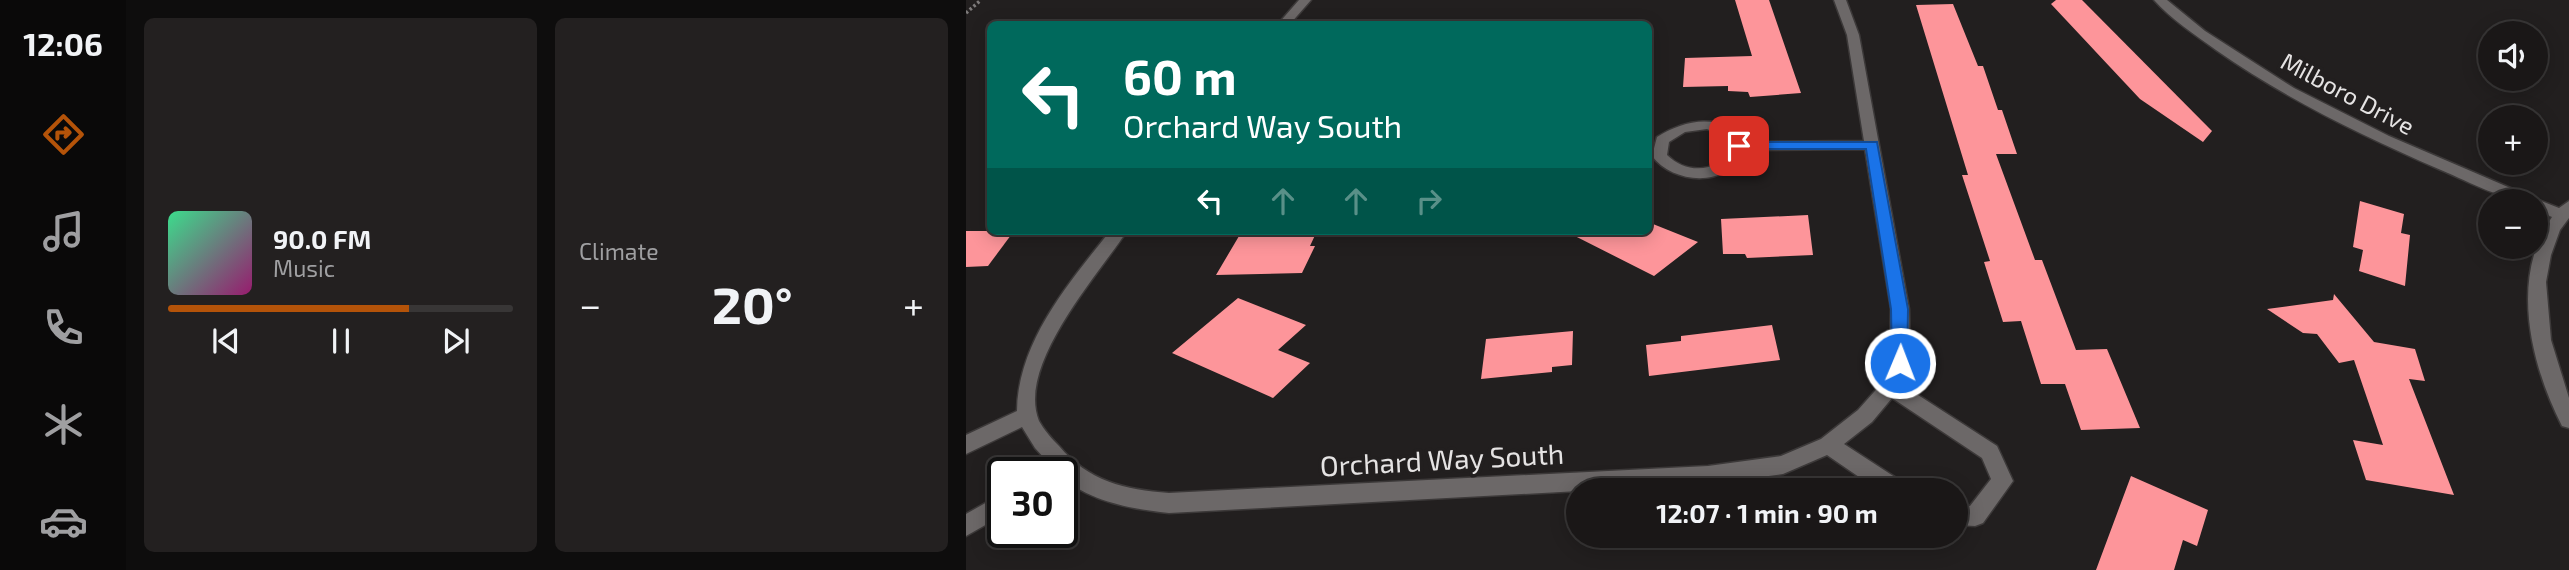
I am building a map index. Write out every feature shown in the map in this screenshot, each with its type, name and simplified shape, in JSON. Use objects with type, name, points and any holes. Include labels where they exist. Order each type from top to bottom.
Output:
[{"type":"street","points":[[1286,21],[1305,0]]},
{"type":"street","name":"Orchard Way South","points":[[1078,480],[1130,500],[1169,503],[1721,474],[1783,465],[1828,446],[1865,416],[1889,387],[1900,363],[1902,336],[1853,35],[1840,0]]},
{"type":"street","name":"Milboro Drive","points":[[2161,0],[2211,40],[2312,102],[2410,151],[2500,189]]},
{"type":"street","points":[[1694,126],[1719,128],[1736,139],[1739,146],[1737,154],[1723,167],[1698,173],[1673,169],[1659,156],[1662,140],[1681,128],[1694,126]]},
{"type":"street","points":[[1739,146],[1872,145]]},
{"type":"street","points":[[2565,210],[2542,259],[2537,304],[2549,370],[2569,420]]},
{"type":"street","points":[[966,445],[1027,415],[1026,387],[1038,351],[1087,272],[1116,235]]},
{"type":"street","points":[[1889,387],[1990,452],[2002,481],[1975,516],[1968,516]]},
{"type":"street","name":"Orchard Way South","points":[[1027,415],[1051,457]]},
{"type":"street","points":[[1828,446],[1877,478]]},
{"type":"street","points":[[966,526],[987,513]]},
{"type":"path","points":[[966,13],[981,0]]},
{"type":"building","points":[[1735,0],[1769,0],[1801,93],[1750,97],[1748,92],[1728,91],[1728,86],[1683,87],[1685,58],[1752,56]]},
{"type":"building","points":[[2056,0],[2082,0],[2212,131],[2203,142],[2140,99],[2051,4]]},
{"type":"building","points":[[1953,4],[1978,66],[1983,66],[1998,110],[2002,110],[2017,154],[1996,154],[2035,260],[2042,260],[2076,350],[2107,349],[2140,428],[2081,430],[2065,384],[2041,384],[2021,321],[2003,322],[1984,262],[1990,261],[1962,175],[1968,175],[1916,5]]},
{"type":"building","points":[[2360,201],[2404,214],[2401,233],[2410,235],[2405,286],[2359,271],[2363,250],[2353,247]]},
{"type":"building","points":[[1808,215],[1813,255],[1747,258],[1745,254],[1723,254],[1721,219]]},
{"type":"building","points":[[1652,224],[1698,242],[1654,276],[1573,235],[1652,235]]},
{"type":"building","points":[[966,231],[987,231],[987,235],[1011,235],[988,266],[966,267]]},
{"type":"building","points":[[1240,235],[1315,235],[1310,246],[1315,246],[1302,273],[1216,275]]},
{"type":"building","points":[[2334,294],[2374,342],[2415,349],[2425,381],[2409,379],[2454,495],[2366,480],[2353,440],[2383,445],[2354,360],[2339,363],[2317,334],[2303,333],[2267,309],[2333,300]]},
{"type":"building","points":[[1238,298],[1306,325],[1278,350],[1310,363],[1273,398],[1172,353]]},
{"type":"building","points":[[1772,325],[1780,360],[1649,376],[1646,345],[1681,341],[1681,336]]},
{"type":"building","points":[[1573,331],[1572,365],[1552,367],[1552,372],[1481,379],[1486,339]]},
{"type":"building","points":[[2131,476],[2208,510],[2197,546],[2183,540],[2174,570],[2096,570]]},
{"type":"route","points":[[1739,146],[1872,145],[1900,309],[1900,363]]}]
